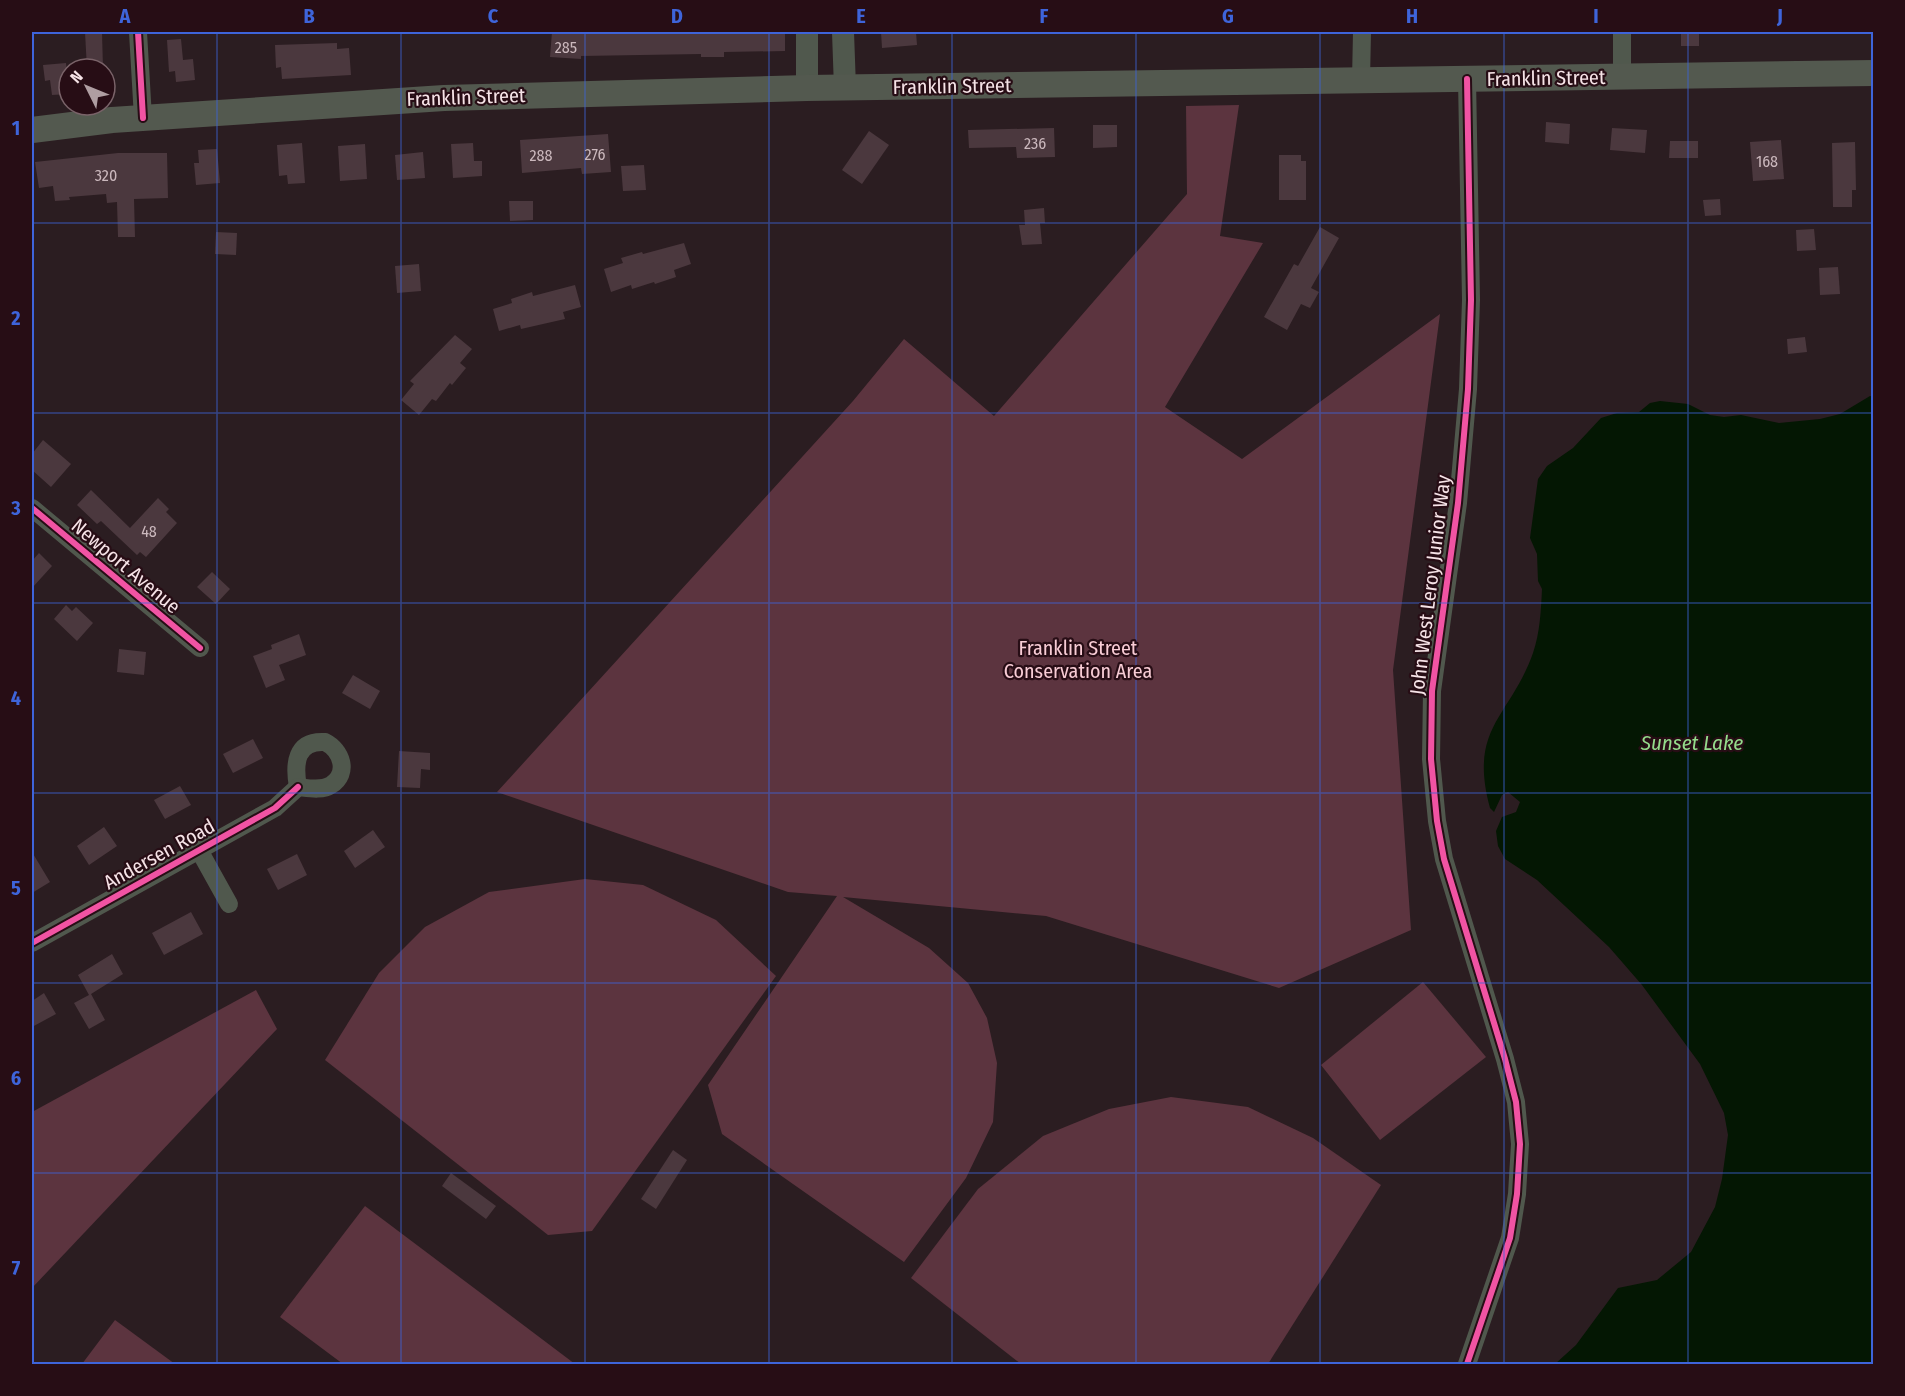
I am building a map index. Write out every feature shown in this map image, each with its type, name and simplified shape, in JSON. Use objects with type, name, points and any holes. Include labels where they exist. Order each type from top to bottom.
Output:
[{"type":"main road","name":"Franklin Street","points":[[32,130],[143,118],[404,99],[807,88],[1874,73]]},
{"type":"street","points":[[138,32],[143,118]]},
{"type":"street","points":[[807,32],[807,88]]},
{"type":"street","points":[[843,32],[845,88]]},
{"type":"street","points":[[1361,80],[1362,32]]},
{"type":"street","points":[[1622,32],[1622,76]]},
{"type":"street","name":"John West Leroy Junior Way","points":[[1467,79],[1471,300],[1468,389],[1457,512],[1433,680],[1431,759],[1437,821],[1444,859],[1505,1059],[1516,1102],[1520,1144],[1517,1194],[1510,1238],[1467,1365]]},
{"type":"street","name":"Newport Avenue","points":[[32,508],[200,648]]},
{"type":"street","name":"Andersen Road","points":[[32,943],[275,808],[298,788]]},
{"type":"street","points":[[199,850],[229,904]]},
{"type":"green space","name":"Franklin Street Conservation Area","points":[[1239,105],[1220,236],[1263,243],[1165,407],[1242,459],[1440,314],[1393,670],[1411,930],[1279,988],[1046,916],[843,897],[929,948],[968,983],[987,1018],[997,1063],[993,1122],[966,1178],[904,1262],[722,1134],[708,1085],[837,896],[788,892],[497,792],[853,401],[904,339],[994,416],[1187,194],[1186,106]]},
{"type":"green space","points":[[585,879],[643,885],[716,920],[776,976],[592,1231],[548,1235],[325,1060],[379,973],[425,927],[489,892]]},
{"type":"green space","points":[[1423,982],[1486,1057],[1380,1140],[1321,1065]]},
{"type":"green space","points":[[256,990],[277,1029],[32,1288],[32,1112]]},
{"type":"green space","points":[[1171,1097],[1248,1107],[1313,1138],[1381,1185],[1268,1364],[1021,1364],[911,1278],[978,1189],[1043,1136],[1109,1109]]},
{"type":"green space","points":[[365,1206],[575,1364],[343,1364],[280,1317]]},
{"type":"green space","points":[[115,1320],[175,1364],[82,1364]]},
{"type":"water","name":"Sunset Lake","points":[[1870,396],[1874,397],[1873,1364],[1555,1364],[1576,1345],[1618,1288],[1657,1280],[1691,1252],[1715,1207],[1722,1179],[1728,1135],[1724,1113],[1700,1064],[1642,985],[1609,947],[1537,880],[1505,859],[1498,846],[1496,831],[1502,817],[1516,812],[1520,802],[1508,792],[1502,795],[1494,812],[1490,808],[1484,759],[1488,740],[1495,724],[1524,675],[1537,638],[1542,589],[1538,581],[1537,554],[1530,538],[1538,479],[1547,466],[1573,448],[1601,418],[1617,413],[1639,412],[1650,403],[1660,401],[1688,404],[1710,415],[1724,417],[1741,415],[1779,423],[1820,419],[1840,414]]},
{"type":"building","points":[[85,32],[102,32],[103,57],[86,57]]},
{"type":"building","points":[[552,32],[785,32],[785,51],[724,52],[724,57],[701,57],[701,54],[581,56],[581,59],[550,57]]},
{"type":"building","points":[[881,32],[916,32],[917,45],[882,48]]},
{"type":"building","points":[[1681,32],[1699,32],[1699,46],[1681,46]]},
{"type":"building","points":[[181,39],[183,60],[193,59],[195,80],[176,82],[175,71],[169,72],[167,40]]},
{"type":"building","points":[[337,43],[337,49],[349,48],[351,75],[282,79],[281,67],[276,68],[275,45]]},
{"type":"building","points":[[57,64],[57,95],[52,95],[50,80],[45,81],[43,65]]},
{"type":"building","points":[[1546,122],[1570,124],[1569,144],[1545,142]]},
{"type":"building","points":[[1093,125],[1117,125],[1117,147],[1093,148]]},
{"type":"building","points":[[1054,128],[1055,157],[1017,158],[1016,147],[969,148],[968,130]]},
{"type":"building","points":[[1612,128],[1647,130],[1645,153],[1610,150]]},
{"type":"building","points":[[869,131],[889,145],[862,184],[842,170]]},
{"type":"building","points":[[608,134],[611,172],[582,174],[581,168],[522,173],[520,140]]},
{"type":"building","points":[[1781,140],[1784,179],[1753,181],[1750,142]]},
{"type":"building","points":[[1670,141],[1698,141],[1698,158],[1669,158]]},
{"type":"building","points":[[1855,142],[1856,190],[1852,190],[1852,207],[1833,207],[1832,143]]},
{"type":"building","points":[[302,143],[305,183],[288,184],[287,175],[279,176],[277,145]]},
{"type":"building","points":[[473,143],[474,161],[482,161],[482,176],[453,178],[451,144]]},
{"type":"building","points":[[365,144],[367,179],[340,181],[338,146]]},
{"type":"building","points":[[217,149],[220,183],[196,185],[194,163],[199,163],[198,150]]},
{"type":"building","points":[[423,152],[425,178],[397,180],[395,155]]},
{"type":"building","points":[[118,153],[167,153],[168,198],[134,199],[135,237],[118,237],[117,202],[107,203],[106,194],[69,197],[70,200],[55,201],[53,186],[39,188],[35,162]]},
{"type":"building","points":[[1279,155],[1301,155],[1301,161],[1306,161],[1306,200],[1279,200]]},
{"type":"building","points":[[644,165],[646,190],[623,191],[621,166]]},
{"type":"building","points":[[1720,199],[1721,215],[1705,216],[1703,200]]},
{"type":"building","points":[[509,201],[533,201],[533,220],[510,221]]},
{"type":"building","points":[[1044,208],[1045,223],[1040,223],[1042,244],[1022,245],[1019,225],[1025,225],[1024,210]]},
{"type":"building","points":[[1320,227],[1339,238],[1311,288],[1319,292],[1310,308],[1301,304],[1287,330],[1264,317],[1294,264],[1298,266]]},
{"type":"building","points":[[1814,229],[1816,250],[1797,251],[1796,230]]},
{"type":"building","points":[[216,232],[237,233],[236,255],[215,254]]},
{"type":"building","points":[[684,243],[691,264],[674,270],[676,277],[632,289],[631,285],[611,292],[604,269],[623,263],[621,258]]},
{"type":"building","points":[[419,264],[421,291],[397,293],[395,266]]},
{"type":"building","points":[[1838,267],[1840,294],[1820,295],[1819,268]]},
{"type":"building","points":[[575,285],[581,307],[563,312],[565,319],[521,329],[520,325],[499,331],[493,309],[512,303],[511,299],[532,292],[533,296]]},
{"type":"building","points":[[455,335],[472,349],[460,363],[466,368],[436,401],[432,399],[419,415],[401,400],[414,384],[410,381]]},
{"type":"building","points":[[1805,337],[1807,352],[1788,354],[1787,339]]},
{"type":"building","points":[[43,440],[71,464],[51,487],[32,470],[32,454]]},
{"type":"building","points":[[91,490],[130,528],[158,498],[169,509],[166,512],[177,523],[146,557],[140,552],[137,555],[101,521],[97,524],[77,505]]},
{"type":"building","points":[[39,553],[52,566],[32,588],[32,561]]},
{"type":"building","points":[[212,572],[230,589],[216,604],[197,587]]},
{"type":"building","points":[[66,605],[72,611],[76,607],[93,623],[77,641],[54,619]]},
{"type":"building","points":[[299,634],[306,655],[279,665],[285,680],[266,688],[253,656],[272,649],[271,645]]},
{"type":"building","points":[[119,649],[146,652],[144,675],[117,672]]},
{"type":"building","points":[[353,675],[380,691],[370,709],[342,693]]},
{"type":"building","points":[[253,739],[263,758],[233,773],[223,754]]},
{"type":"building","points":[[399,751],[430,753],[430,770],[421,769],[420,788],[397,787]]},
{"type":"building","points":[[180,786],[191,805],[165,819],[154,800]]},
{"type":"building","points":[[104,827],[117,846],[89,865],[77,846]]},
{"type":"building","points":[[373,830],[385,847],[355,868],[344,851]]},
{"type":"building","points":[[32,852],[50,882],[32,893]]},
{"type":"building","points":[[297,854],[307,875],[278,890],[267,869]]},
{"type":"building","points":[[191,912],[203,934],[164,955],[152,933]]},
{"type":"building","points":[[112,954],[123,974],[91,994],[105,1020],[89,1029],[74,1003],[89,995],[78,975]]},
{"type":"building","points":[[44,993],[56,1014],[32,1027],[32,1001]]},
{"type":"building","points":[[673,1150],[687,1160],[656,1209],[641,1199]]},
{"type":"building","points":[[451,1173],[496,1206],[486,1219],[442,1186]]},
{"type":"cycle path","points":[[138,32],[143,118]]},
{"type":"cycle path","points":[[1467,79],[1471,300],[1468,389],[1458,503],[1432,691],[1431,759],[1437,821],[1444,859],[1505,1059],[1516,1102],[1520,1144],[1517,1194],[1510,1238],[1467,1364]]},
{"type":"cycle path","points":[[32,508],[200,648]]},
{"type":"cycle path","points":[[32,943],[275,808],[298,787]]}]
